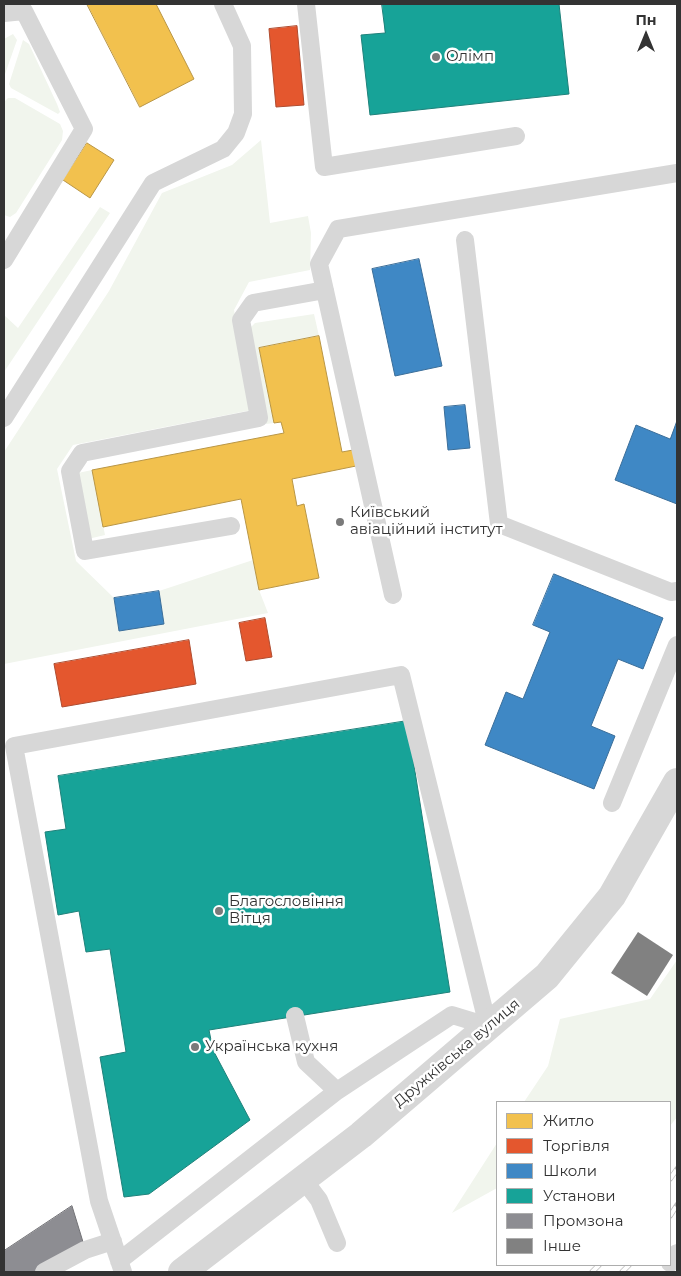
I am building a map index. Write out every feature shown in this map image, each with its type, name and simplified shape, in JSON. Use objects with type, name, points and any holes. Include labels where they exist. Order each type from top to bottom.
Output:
[{"type":"street","name":"Дружківська вулиця","points":[[182,1272],[360,1135],[547,976],[612,896],[677,782]]},
{"type":"lane","points":[[5,410],[153,183],[223,148],[236,133],[242,114],[242,46],[223,4]]},
{"type":"lane","points":[[306,4],[324,167],[516,136]]},
{"type":"lane","points":[[4,13],[24,11],[84,129],[4,260]]},
{"type":"lane","points":[[393,595],[319,264],[338,229],[677,173]]},
{"type":"lane","points":[[465,240],[499,524],[671,592],[677,591]]},
{"type":"lane","points":[[230,526],[85,551],[70,471],[82,453],[259,418],[241,320],[253,303],[325,290]]},
{"type":"lane","points":[[612,803],[677,645]]},
{"type":"lane","points":[[401,675],[488,1026],[452,1015],[336,1091],[121,1267],[99,1201],[14,746],[401,675]]},
{"type":"lane","points":[[295,1016],[306,1062],[336,1091]]},
{"type":"lane","points":[[303,1179],[318,1200],[337,1243]]},
{"type":"lane","points":[[44,1272],[85,1250],[112,1241]]},
{"type":"shaded area","points":[[13,34],[17,40],[4,77],[4,39]]},
{"type":"shaded area","points":[[23,40],[29,44],[57,104],[60,112],[58,114],[11,88],[9,84]]},
{"type":"shaded area","points":[[8,98],[15,98],[60,124],[63,131],[62,140],[16,213],[10,217],[4,215],[4,102]]},
{"type":"shaded area","points":[[261,140],[270,223],[308,216],[311,233],[310,270],[249,282],[234,310],[252,410],[73,445],[57,469],[76,561],[114,598],[119,631],[164,624],[159,591],[253,560],[259,590],[268,613],[4,664],[4,452],[109,291],[162,193],[232,165]]},
{"type":"shaded area","points":[[100,207],[110,213],[4,372],[4,315],[18,328]]},
{"type":"shaded area","points":[[314,314],[319,336],[259,348],[274,423],[266,424],[249,329],[255,323]]},
{"type":"shaded area","points":[[92,470],[105,535],[88,539],[78,473]]},
{"type":"shaded area","points":[[677,960],[677,1117],[671,1125],[671,1101],[525,1101],[548,1066],[560,1019],[650,999]]},
{"type":"shaded area","points":[[496,1145],[496,1189],[452,1213]]},
{"type":"building: Житло","points":[[87,4],[156,4],[194,79],[140,107]]},
{"type":"building: Житло","points":[[87,143],[114,160],[90,198],[63,180]]},
{"type":"building: Житло","points":[[319,336],[342,452],[353,450],[356,466],[292,479],[297,506],[304,504],[319,578],[259,590],[241,499],[103,527],[92,470],[284,433],[281,422],[274,423],[259,348]]},
{"type":"building: Торгівля","points":[[297,26],[304,105],[276,107],[269,29]]},
{"type":"building: Торгівля","points":[[265,618],[272,657],[246,661],[239,623]]},
{"type":"building: Торгівля","points":[[189,640],[196,684],[62,707],[54,664]]},
{"type":"building: Школи","points":[[419,259],[442,366],[395,376],[372,269]]},
{"type":"building: Школи","points":[[465,405],[470,448],[448,450],[444,407]]},
{"type":"building: Школи","points":[[677,421],[677,504],[615,480],[636,425],[670,439]]},
{"type":"building: Школи","points":[[554,574],[663,618],[643,669],[618,659],[591,726],[615,736],[594,789],[485,745],[506,692],[523,699],[550,632],[533,625]]},
{"type":"building: Школи","points":[[159,591],[164,624],[119,631],[114,598]]},
{"type":"building: Установи","points":[[382,4],[559,4],[569,94],[370,115],[361,35],[385,33]]},
{"type":"building: Установи","points":[[407,721],[450,992],[209,1030],[213,1050],[250,1120],[149,1194],[124,1197],[100,1057],[126,1052],[110,949],[86,952],[79,911],[58,915],[45,832],[66,829],[58,776]]},
{"type":"building: Промзона","points":[[72,1206],[83,1242],[37,1272],[4,1272],[4,1251]]},
{"type":"building: Інше","points":[[638,932],[673,955],[647,996],[611,973]]},
{"type":"railway","points":[[671,1178],[677,1169]]},
{"type":"railway","points":[[671,1214],[677,1205]]},
{"type":"railway","points":[[592,1272],[598,1266]]},
{"type":"railway","points":[[622,1272],[628,1266]]},
{"type":"place","name":"Олімп","points":[[436,57]]},
{"type":"place","name":"Київський авіаційний інститут","points":[[340,522]]},
{"type":"place","name":"Благословіння Вітця","points":[[219,911]]},
{"type":"place","name":"Українська кухня","points":[[195,1047]]}]
